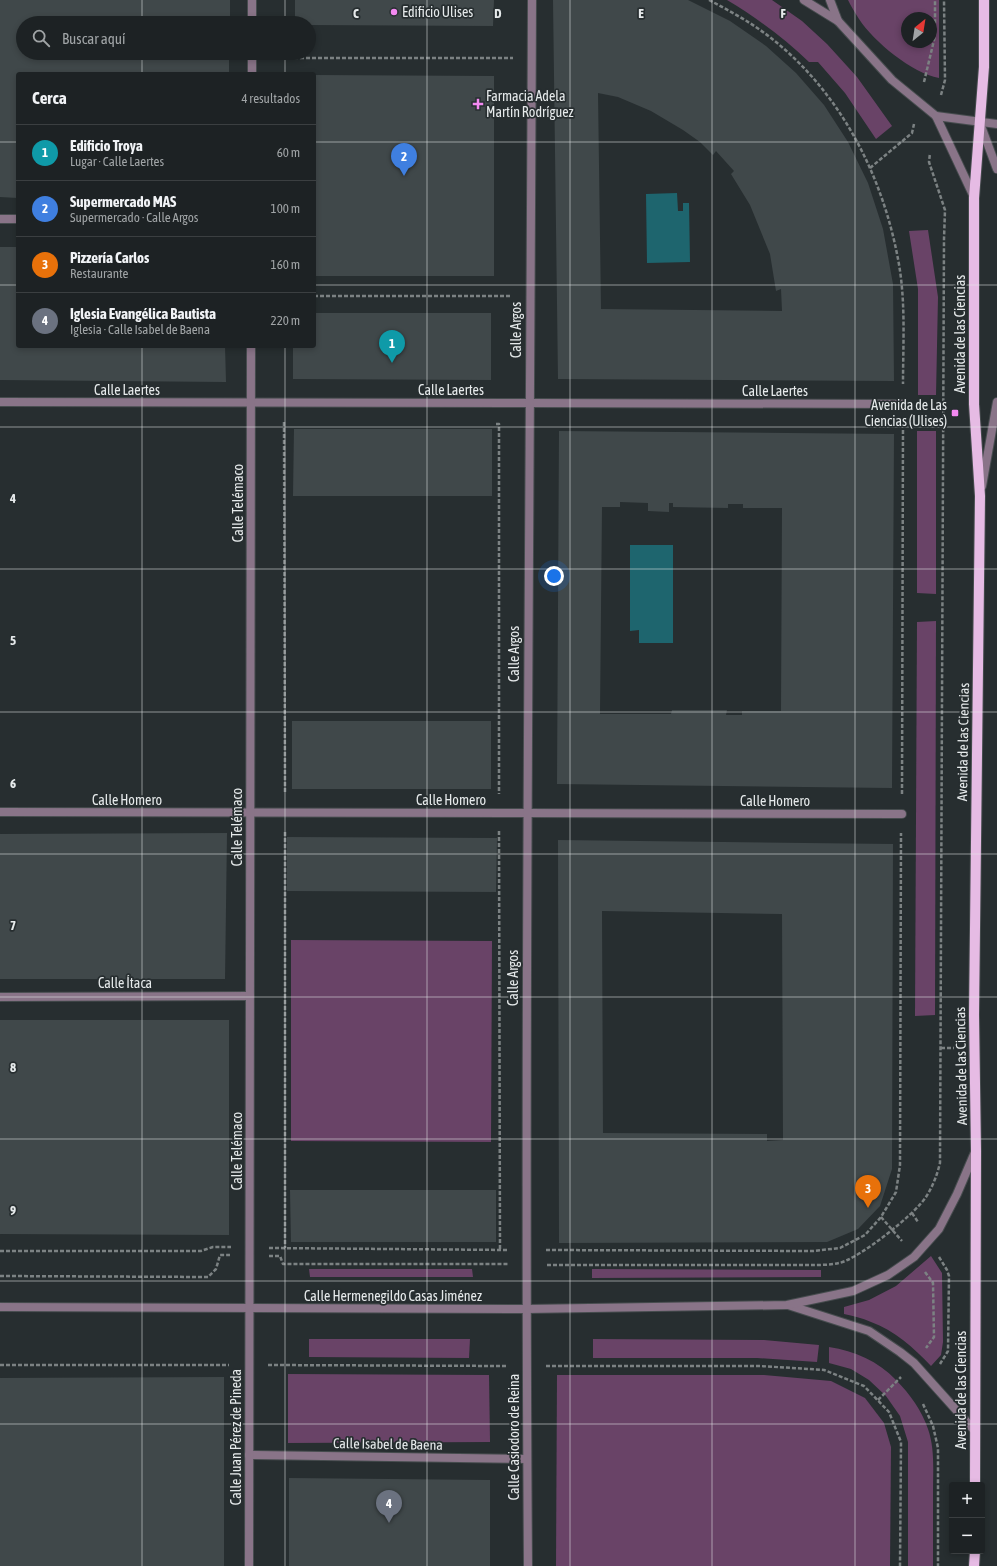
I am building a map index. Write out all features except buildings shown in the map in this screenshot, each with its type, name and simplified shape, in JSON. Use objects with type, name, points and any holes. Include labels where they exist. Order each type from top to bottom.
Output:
[{"type":"main road","name":"Avenida de las Ciencias","points":[[975,1482],[976,1151],[974,1015],[980,496],[974,404],[974,198],[984,67],[984,0]]},
{"type":"main road","points":[[974,1554],[974,1566]]},
{"type":"street","points":[[252,0],[252,16]]},
{"type":"street","name":"Calle Argos","points":[[526,1309],[526,813],[532,0]]},
{"type":"street","points":[[804,0],[838,21],[892,80],[936,116],[974,198]]},
{"type":"street","points":[[830,0],[838,21]]},
{"type":"street","points":[[252,60],[252,72]]},
{"type":"street","points":[[936,116],[997,124]]},
{"type":"street","points":[[979,121],[997,169]]},
{"type":"street","points":[[0,219],[16,219]]},
{"type":"street","name":"Calle Telémaco","points":[[249,1308],[251,348]]},
{"type":"street","name":"Calle Laertes","points":[[0,402],[903,404]]},
{"type":"street","points":[[980,496],[997,402]]},
{"type":"street","name":"Calle Homero","points":[[0,812],[902,814]]},
{"type":"street","name":"Calle Ítaca","points":[[0,997],[250,996]]},
{"type":"street","name":"Calle Hermenegildo Casas Jiménez","points":[[0,1307],[526,1309],[787,1305],[853,1291],[888,1275],[914,1257],[938,1229],[957,1194],[976,1151]]},
{"type":"street","name":"Calle Hermenegildo Casas Jiménez","points":[[787,1305],[869,1331],[914,1363],[975,1430]]},
{"type":"street","name":"Calle Juan Pérez de Pineda","points":[[249,1308],[249,1566]]},
{"type":"street","name":"Calle Casiodoro de Reina","points":[[526,1309],[528,1566]]},
{"type":"street","name":"Calle Isabel de Baena","points":[[249,1455],[527,1459]]},
{"type":"path","points":[[544,1250],[813,1251],[840,1248],[865,1235],[881,1217],[896,1192],[900,1165],[903,303],[899,260],[876,181],[855,137],[829,97],[803,67],[771,38],[734,13],[709,0]]},
{"type":"path","points":[[316,56],[531,58]]},
{"type":"path","points":[[544,1265],[811,1265],[840,1263],[860,1254],[912,1213],[925,1198],[935,1179],[940,1163],[945,210]]},
{"type":"path","points":[[316,296],[530,296]]},
{"type":"path","points":[[285,1248],[284,422],[292,422]]},
{"type":"path","points":[[491,424],[499,424],[500,1250]]},
{"type":"path","points":[[878,1400],[914,1363],[934,1337],[933,1283],[914,1257],[909,1247],[881,1217]]},
{"type":"path","points":[[0,1251],[201,1251],[213,1247],[236,1247]]},
{"type":"path","points":[[266,1248],[512,1250]]},
{"type":"path","points":[[0,1276],[208,1277],[216,1269],[220,1255],[235,1255]]},
{"type":"path","points":[[266,1256],[280,1256],[283,1264],[510,1264]]},
{"type":"path","points":[[0,1365],[232,1364]]},
{"type":"path","points":[[264,1365],[760,1366],[824,1370],[864,1386],[889,1412],[901,1442],[900,1566]]},
{"type":"shaded area","points":[[727,0],[772,0],[802,21],[827,44],[857,77],[892,126],[876,139],[845,93],[818,62],[809,62],[770,29]]},
{"type":"shaded area","points":[[848,0],[939,0],[939,78],[917,70],[894,55],[874,37],[858,17]]},
{"type":"shaded area","points":[[928,230],[938,297],[936,395],[918,395],[918,289],[909,231]]},
{"type":"shaded area","points":[[917,431],[936,431],[936,594],[917,593]]},
{"type":"shaded area","points":[[936,621],[935,1015],[915,1016],[917,622]]},
{"type":"shaded area","points":[[291,940],[492,941],[491,1142],[291,1141]]},
{"type":"shaded area","points":[[931,1256],[942,1273],[943,1342],[941,1355],[931,1366],[911,1346],[896,1335],[879,1325],[858,1317],[844,1314],[844,1307],[869,1300],[896,1286]]},
{"type":"shaded area","points":[[309,1269],[472,1269],[473,1277],[310,1277]]},
{"type":"shaded area","points":[[592,1269],[821,1270],[821,1277],[592,1278]]},
{"type":"shaded area","points":[[309,1339],[470,1339],[469,1358],[309,1357]]},
{"type":"shaded area","points":[[593,1339],[764,1340],[819,1345],[817,1362],[757,1358],[593,1358]]},
{"type":"shaded area","points":[[829,1347],[857,1354],[882,1367],[906,1391],[922,1416],[928,1429],[933,1452],[933,1566],[908,1566],[908,1442],[900,1416],[886,1396],[869,1380],[851,1369],[829,1363]]},
{"type":"shaded area","points":[[288,1374],[489,1375],[490,1442],[288,1443]]},
{"type":"shaded area","points":[[557,1375],[764,1375],[831,1381],[865,1398],[884,1423],[891,1447],[890,1566],[556,1566]]},
{"type":"water","points":[[677,193],[678,211],[683,211],[683,203],[689,203],[690,262],[647,263],[646,194]]},
{"type":"water","points":[[630,545],[673,545],[673,643],[639,643],[639,630],[630,631]]},
{"type":"place","name":"Edificio Ulises","points":[[394,12]]},
{"type":"place","name":"Farmacia Adela Martín Rodríguez","points":[[478,104]]},
{"type":"place","name":"Supermercado MAS","points":[[404,176]]},
{"type":"place","name":"Edificio Troya","points":[[392,363]]},
{"type":"place","name":"Avenida de Las Ciencias (Ulises)","points":[[955,413]]},
{"type":"place","name":"Pizzería Carlos","points":[[868,1208]]},
{"type":"place","name":"Iglesia Evangélica Bautista","points":[[389,1523]]}]
